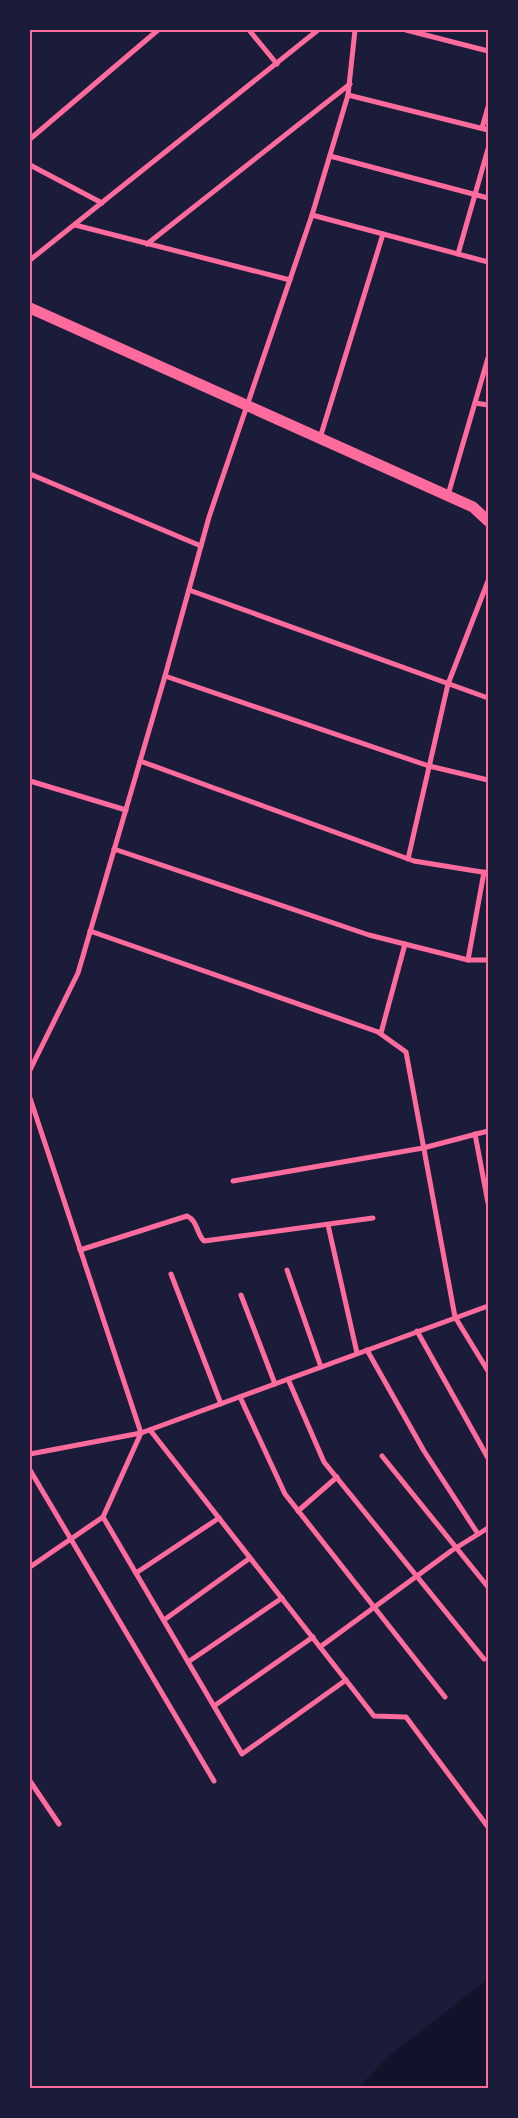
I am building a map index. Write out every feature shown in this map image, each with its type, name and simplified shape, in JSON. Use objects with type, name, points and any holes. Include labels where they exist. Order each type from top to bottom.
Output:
[{"type":"main road","points":[[30,308],[474,507],[488,521]]},
{"type":"street","points":[[30,139],[158,30]]},
{"type":"street","points":[[249,30],[277,64]]},
{"type":"street","points":[[30,260],[318,30]]},
{"type":"street","points":[[30,1070],[78,973],[201,546],[330,156],[348,94],[356,30]]},
{"type":"street","points":[[406,30],[488,51]]},
{"type":"street","points":[[147,244],[350,84]]},
{"type":"street","points":[[348,94],[485,129],[488,106]]},
{"type":"street","points":[[458,254],[488,149]]},
{"type":"street","points":[[330,156],[488,198]]},
{"type":"street","points":[[30,165],[102,203]]},
{"type":"street","points":[[312,215],[488,262]]},
{"type":"street","points":[[75,225],[290,280]]},
{"type":"street","points":[[320,438],[383,234]]},
{"type":"street","points":[[448,496],[488,358]]},
{"type":"street","points":[[475,403],[488,405]]},
{"type":"street","points":[[30,474],[201,546]]},
{"type":"street","points":[[408,859],[448,684],[488,581]]},
{"type":"street","points":[[189,590],[488,698]]},
{"type":"street","points":[[165,676],[429,766],[488,780]]},
{"type":"street","points":[[140,761],[408,859],[486,873],[468,960]]},
{"type":"street","points":[[30,781],[126,810]]},
{"type":"street","points":[[114,849],[369,935],[468,960],[488,960]]},
{"type":"street","points":[[90,931],[382,1033],[405,944]]},
{"type":"street","points":[[375,1031],[406,1052],[455,1317],[488,1370]]},
{"type":"street","points":[[30,1098],[141,1433],[103,1517],[30,1567]]},
{"type":"street","points":[[233,1181],[423,1148],[488,1131]]},
{"type":"street","points":[[475,1134],[488,1203]]},
{"type":"street","points":[[80,1250],[187,1216],[194,1220],[204,1241],[373,1218]]},
{"type":"street","points":[[328,1224],[357,1354]]},
{"type":"street","points":[[287,1270],[321,1367]]},
{"type":"street","points":[[171,1274],[221,1404]]},
{"type":"street","points":[[241,1295],[275,1384]]},
{"type":"street","points":[[30,1454],[141,1433],[488,1306]]},
{"type":"street","points":[[417,1331],[488,1458]]},
{"type":"street","points":[[367,1350],[424,1451],[478,1534]]},
{"type":"street","points":[[288,1379],[324,1462],[484,1659]]},
{"type":"street","points":[[240,1397],[285,1494],[445,1697]]},
{"type":"street","points":[[150,1430],[374,1716],[406,1717],[488,1827]]},
{"type":"street","points":[[382,1456],[488,1588]]},
{"type":"street","points":[[30,1471],[214,1780]]},
{"type":"street","points":[[298,1511],[337,1477]]},
{"type":"street","points":[[103,1517],[242,1754],[346,1680]]},
{"type":"street","points":[[136,1573],[219,1518]]},
{"type":"street","points":[[320,1647],[456,1548],[488,1528]]},
{"type":"street","points":[[164,1620],[250,1558]]},
{"type":"street","points":[[188,1662],[282,1598]]},
{"type":"street","points":[[214,1706],[313,1637]]},
{"type":"street","points":[[30,1781],[59,1824]]},
{"type":"shaded area","points":[[488,1979],[488,2088],[358,2088],[390,2055]]}]
